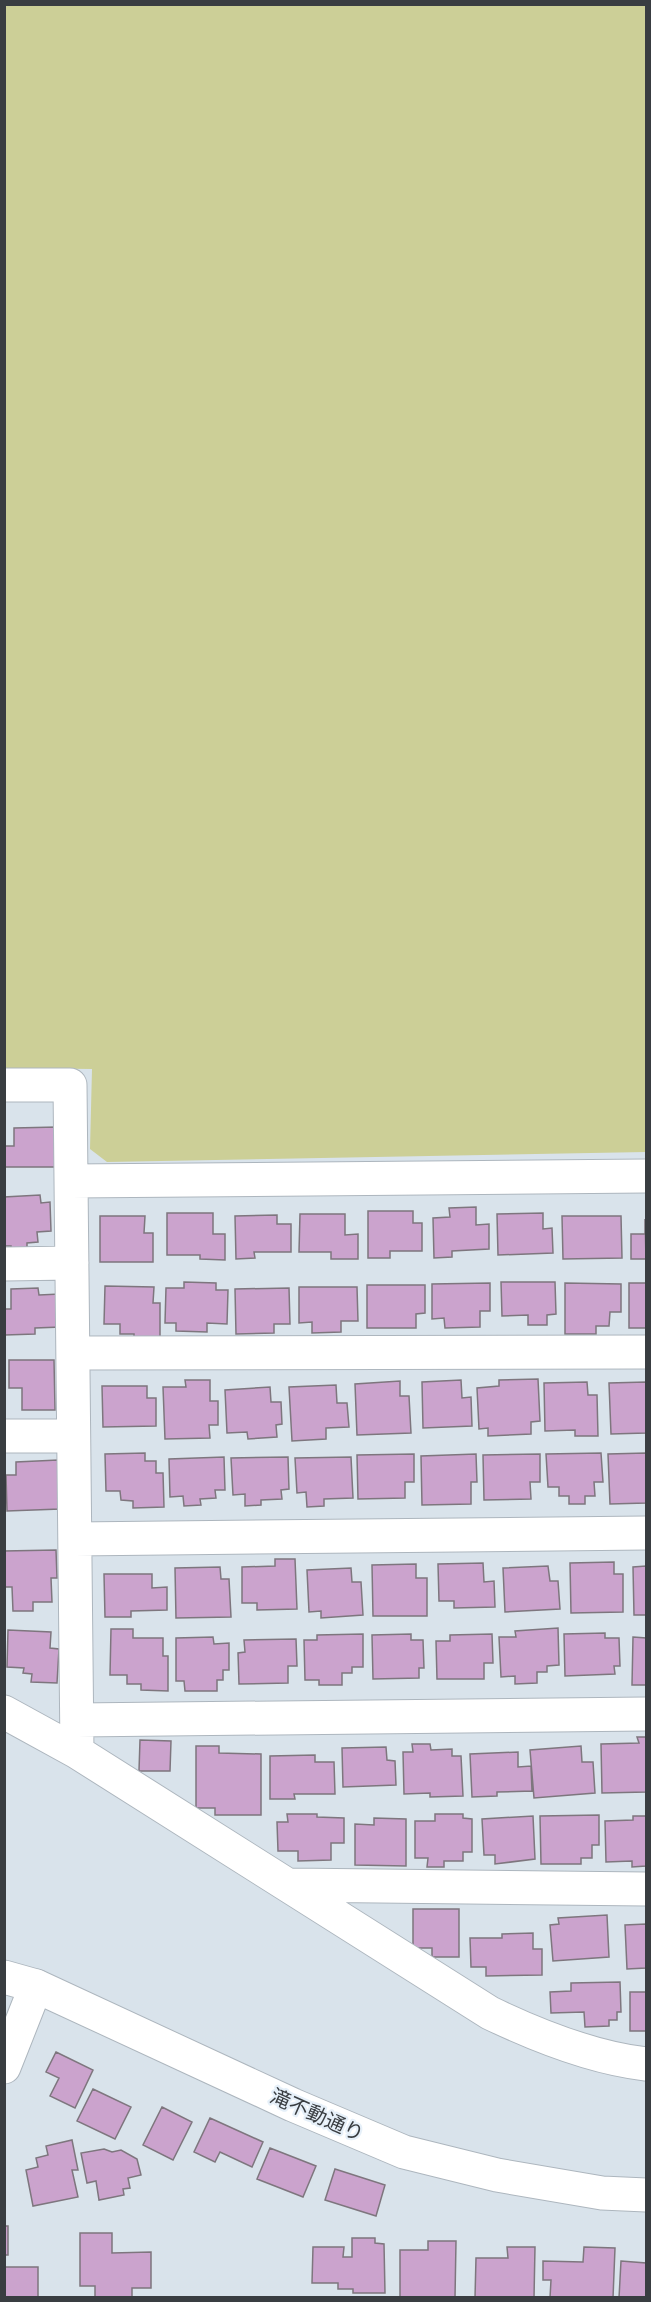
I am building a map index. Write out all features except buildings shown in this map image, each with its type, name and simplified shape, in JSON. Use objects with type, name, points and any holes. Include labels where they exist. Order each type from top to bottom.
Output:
[{"type":"street","points":[[4,1085],[70,1085],[77,1752]]},
{"type":"street","points":[[71,1181],[646,1176]]},
{"type":"street","points":[[4,1264],[72,1263]]},
{"type":"street","points":[[73,1353],[646,1352]]},
{"type":"street","points":[[4,1436],[74,1436]]},
{"type":"street","points":[[75,1539],[646,1533]]},
{"type":"street","points":[[4,1712],[77,1752],[291,1885],[490,2013],[530,2032],[584,2050],[646,2064]]},
{"type":"street","points":[[77,1720],[646,1714]]},
{"type":"street","points":[[291,1885],[646,1889]]},
{"type":"street","name":"滝不動通り","points":[[4,1977],[36,1986],[293,2105],[404,2152],[497,2175],[602,2193],[646,2195]]},
{"type":"street","points":[[4,2067],[36,1986]]},
{"type":"green space","points":[[5,5],[646,5],[646,1152],[107,1162],[90,1149],[92,1069],[5,1068]]}]
